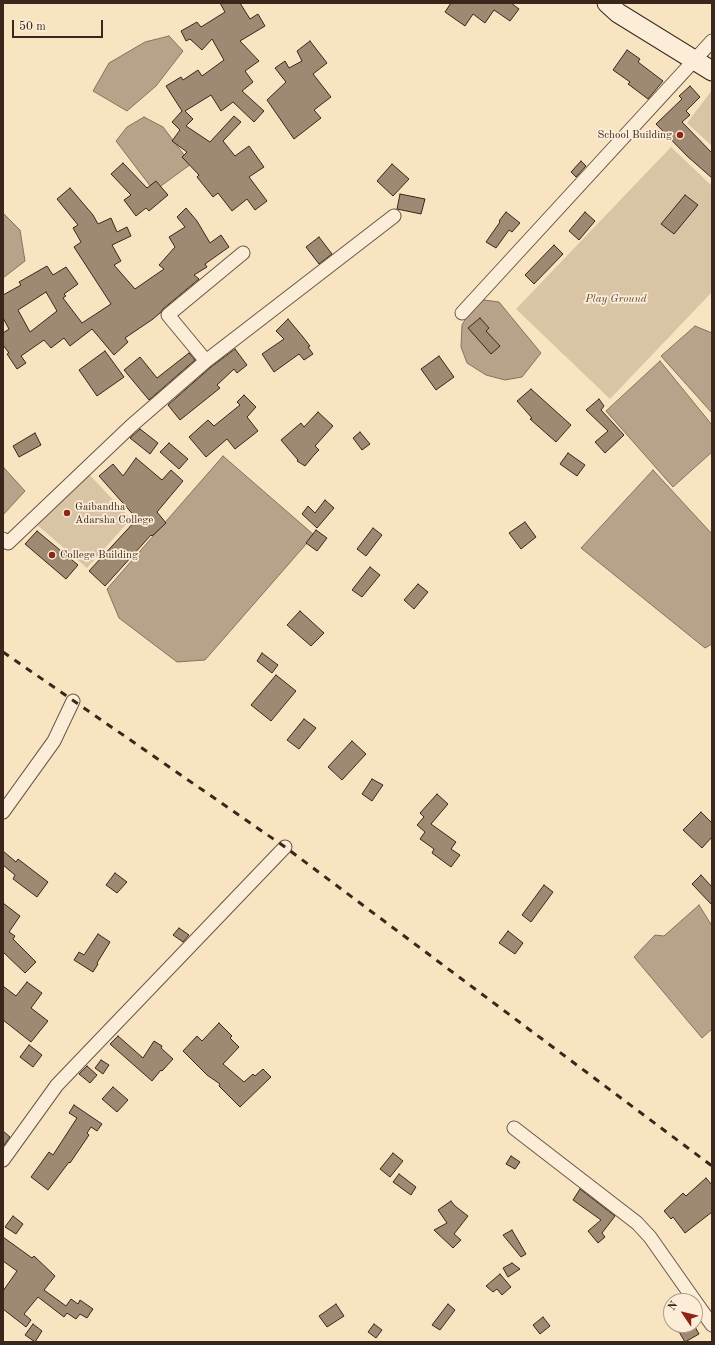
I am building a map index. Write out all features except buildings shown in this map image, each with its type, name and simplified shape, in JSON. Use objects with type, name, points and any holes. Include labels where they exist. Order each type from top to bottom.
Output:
[{"type":"main road","points":[[607,3],[618,13],[712,71]]},
{"type":"street","points":[[695,60],[712,35]]},
{"type":"street","points":[[462,313],[712,40]]},
{"type":"street","points":[[3,539],[8,543],[131,426],[206,361],[394,216]]},
{"type":"street","points":[[206,361],[168,315],[243,253]]},
{"type":"street","points":[[3,812],[54,741],[73,700]]},
{"type":"street","points":[[3,1160],[57,1085],[285,847]]},
{"type":"street","points":[[514,1128],[637,1223],[650,1238],[689,1293]]},
{"type":"street","points":[[703,1312],[712,1325]]},
{"type":"green space","points":[[712,90],[712,146],[687,123]]},
{"type":"green space","name":"Play Ground","points":[[671,147],[712,186],[712,292],[610,399],[516,309]]},
{"type":"green space","points":[[87,472],[131,519],[87,568],[35,523]]},
{"type":"shaded area","points":[[169,36],[183,51],[156,86],[127,111],[93,91],[109,63],[145,42]]},
{"type":"shaded area","points":[[144,117],[163,127],[191,164],[154,191],[116,141],[127,127]]},
{"type":"shaded area","points":[[3,213],[20,230],[25,261],[3,278]]},
{"type":"shaded area","points":[[484,300],[499,302],[541,353],[522,377],[505,380],[486,375],[467,363],[461,347],[462,325],[471,309]]},
{"type":"shaded area","points":[[695,326],[712,333],[712,413],[661,356]]},
{"type":"shaded area","points":[[660,361],[712,425],[712,452],[673,487],[606,411]]},
{"type":"shaded area","points":[[223,456],[314,535],[205,660],[177,662],[119,618],[107,589]]},
{"type":"shaded area","points":[[4,468],[25,491],[3,515],[3,469]]},
{"type":"shaded area","points":[[653,470],[712,534],[712,644],[705,648],[581,548]]},
{"type":"shaded area","points":[[699,905],[712,926],[712,1029],[702,1038],[634,957],[655,935],[664,936]]},
{"type":"railway","points":[[3,652],[285,847],[712,1166]]},
{"type":"place","name":"School Building","points":[[680,135]]},
{"type":"place","name":"Gaibandha Adarsha College","points":[[67,513]]},
{"type":"place","name":"College Building","points":[[52,555]]}]
